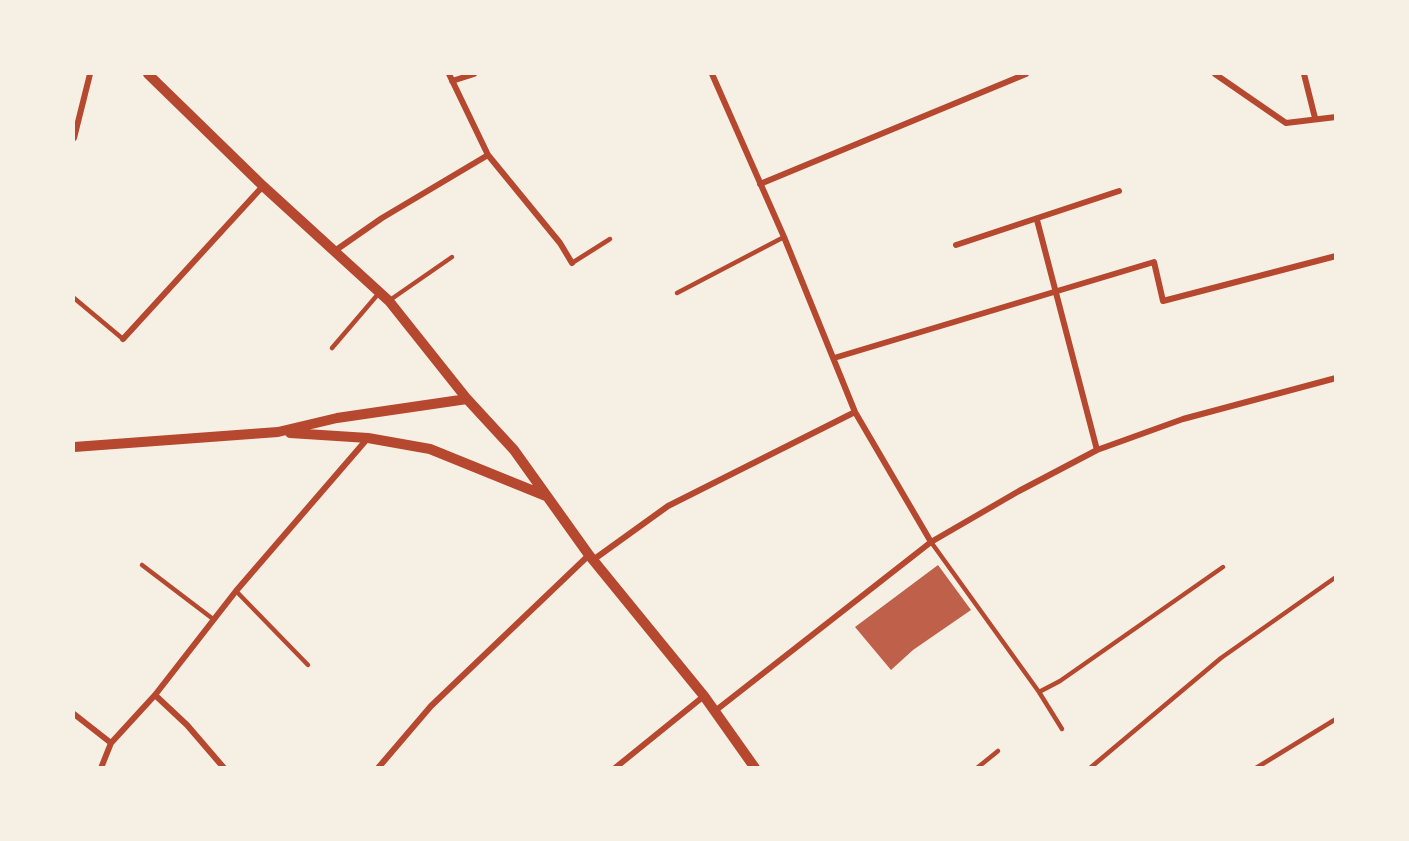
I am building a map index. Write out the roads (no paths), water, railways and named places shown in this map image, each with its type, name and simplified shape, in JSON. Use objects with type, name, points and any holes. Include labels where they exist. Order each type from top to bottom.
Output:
[{"type":"street","points":[[74,138],[90,74]]},
{"type":"street","points":[[148,74],[263,186],[336,250],[389,301],[467,399],[514,450],[591,558],[704,696],[755,768]]},
{"type":"street","points":[[449,74],[488,155],[560,243],[572,263]]},
{"type":"street","points":[[452,81],[474,74]]},
{"type":"street","points":[[712,74],[784,237],[855,412],[931,542]]},
{"type":"street","points":[[760,184],[1026,74]]},
{"type":"street","points":[[1215,74],[1286,123],[1335,117]]},
{"type":"street","points":[[1304,74],[1315,118]]},
{"type":"street","points":[[336,250],[382,218],[488,155]]},
{"type":"street","points":[[123,339],[263,186]]},
{"type":"street","points":[[956,245],[1119,191]]},
{"type":"street","points":[[1037,220],[1097,450]]},
{"type":"street","points":[[834,358],[1154,262],[1163,301],[1335,256]]},
{"type":"street","points":[[715,711],[931,542],[1097,450],[1183,419],[1335,378]]},
{"type":"street","points":[[278,432],[337,418],[467,399]]},
{"type":"street","points":[[378,768],[431,706],[591,558],[668,506],[855,412]]},
{"type":"street","points":[[74,447],[278,432],[368,438],[430,449],[547,497]]},
{"type":"street","points":[[101,768],[111,743],[155,695],[236,591],[368,438]]},
{"type":"street","points":[[155,695],[187,725],[224,768]]},
{"type":"street","points":[[615,768],[704,696]]},
{"type":"street","points":[[74,714],[111,743]]},
{"type":"lane","points":[[677,292],[784,237]]},
{"type":"lane","points":[[572,263],[610,239]]},
{"type":"lane","points":[[389,301],[452,257]]},
{"type":"lane","points":[[332,348],[380,292]]},
{"type":"lane","points":[[74,298],[123,339]]},
{"type":"lane","points":[[931,542],[1039,692],[1062,729]]},
{"type":"lane","points":[[142,565],[213,620]]},
{"type":"lane","points":[[1039,692],[1060,681],[1222,567]]},
{"type":"lane","points":[[1090,768],[1221,658],[1335,577]]},
{"type":"lane","points":[[236,591],[308,665]]},
{"type":"lane","points":[[1256,768],[1335,719]]},
{"type":"lane","points":[[977,768],[998,751]]}]
